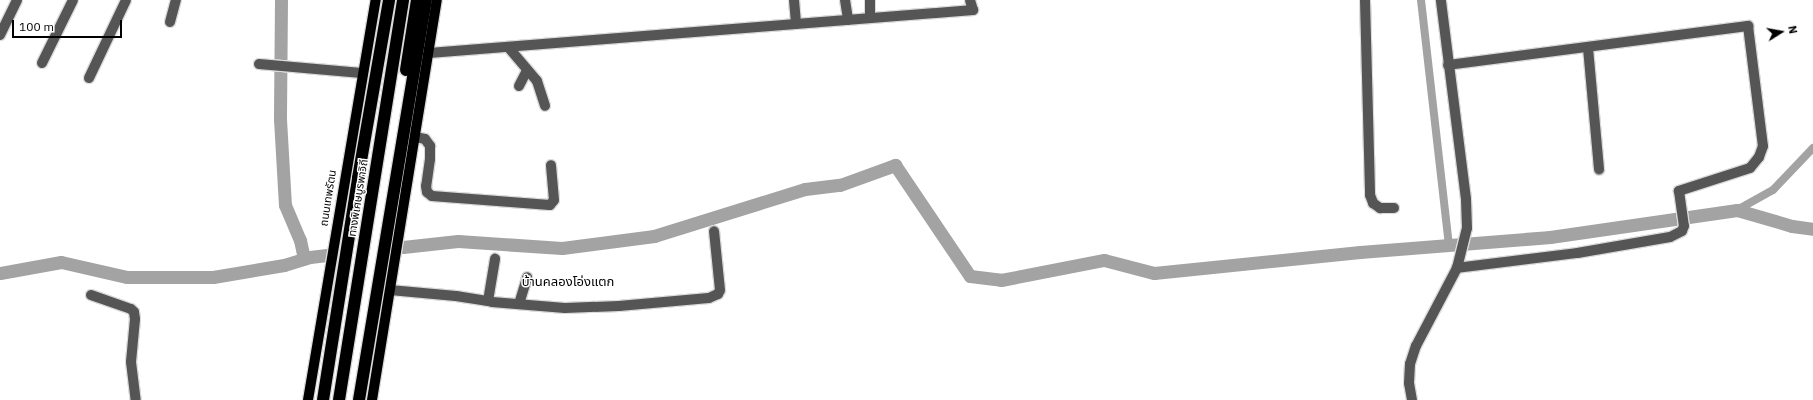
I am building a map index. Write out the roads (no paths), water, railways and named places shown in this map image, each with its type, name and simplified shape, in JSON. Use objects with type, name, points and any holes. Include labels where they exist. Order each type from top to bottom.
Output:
[{"type":"highway","points":[[323,400],[358,178],[389,0]]},
{"type":"highway","name":"ทางพิเศษบูรพาวิถี","points":[[339,400],[403,0]]},
{"type":"highway","points":[[353,400],[417,0]]},
{"type":"highway","points":[[359,400],[426,0]]},
{"type":"main road","name":"ถนนเทพรัตน","points":[[308,400],[362,73],[376,0]]},
{"type":"main road","points":[[372,400],[437,0]]},
{"type":"street","points":[[0,35],[16,0]]},
{"type":"street","points":[[42,63],[73,0]]},
{"type":"street","points":[[89,78],[126,0]]},
{"type":"street","points":[[170,22],[176,0]]},
{"type":"street","points":[[794,0],[796,24]]},
{"type":"street","points":[[845,0],[848,20]]},
{"type":"street","points":[[870,0],[870,18]]},
{"type":"street","points":[[429,53],[509,48],[973,10],[970,0]]},
{"type":"street","points":[[1365,0],[1370,196],[1373,203],[1380,208],[1394,208]]},
{"type":"street","points":[[1412,400],[1409,382],[1410,364],[1416,346],[1457,268],[1461,257],[1467,228],[1466,199],[1441,0]]},
{"type":"street","points":[[1448,65],[1748,26],[1763,146],[1759,157],[1750,168],[1679,192],[1684,226],[1682,231],[1670,236],[1577,253],[1457,268]]},
{"type":"street","points":[[509,48],[540,86],[545,106]]},
{"type":"street","points":[[1588,48],[1599,170]]},
{"type":"street","points":[[259,64],[362,73]]},
{"type":"street","points":[[519,86],[527,70]]},
{"type":"street","points":[[415,137],[425,139],[430,146],[430,159],[426,186],[427,192],[432,196],[550,205],[554,200],[551,166]]},
{"type":"street","points":[[390,290],[565,308],[697,301],[715,296],[720,290],[714,231]]},
{"type":"street","points":[[488,301],[495,259]]},
{"type":"street","points":[[519,304],[527,277]]},
{"type":"street","points":[[91,295],[131,309],[134,312],[135,319],[131,362],[136,400]]},
{"type":"waterway","points":[[281,0],[280,119],[285,205],[300,240],[304,259]]},
{"type":"waterway","points":[[1421,0],[1449,245]]},
{"type":"waterway","points":[[1737,210],[1773,190],[1813,148]]},
{"type":"waterway","points":[[403,247],[458,241],[562,248],[654,236],[805,189],[840,185],[895,165],[970,276],[1001,280],[1104,260],[1154,273],[1360,252],[1550,237],[1737,210],[1792,226],[1813,229]]},
{"type":"waterway","points":[[0,273],[61,262],[127,277],[213,277],[284,265],[310,257],[327,255]]},
{"type":"district","name":"บ้านคลองโอ่งแตก","points":[[568,282]]}]
